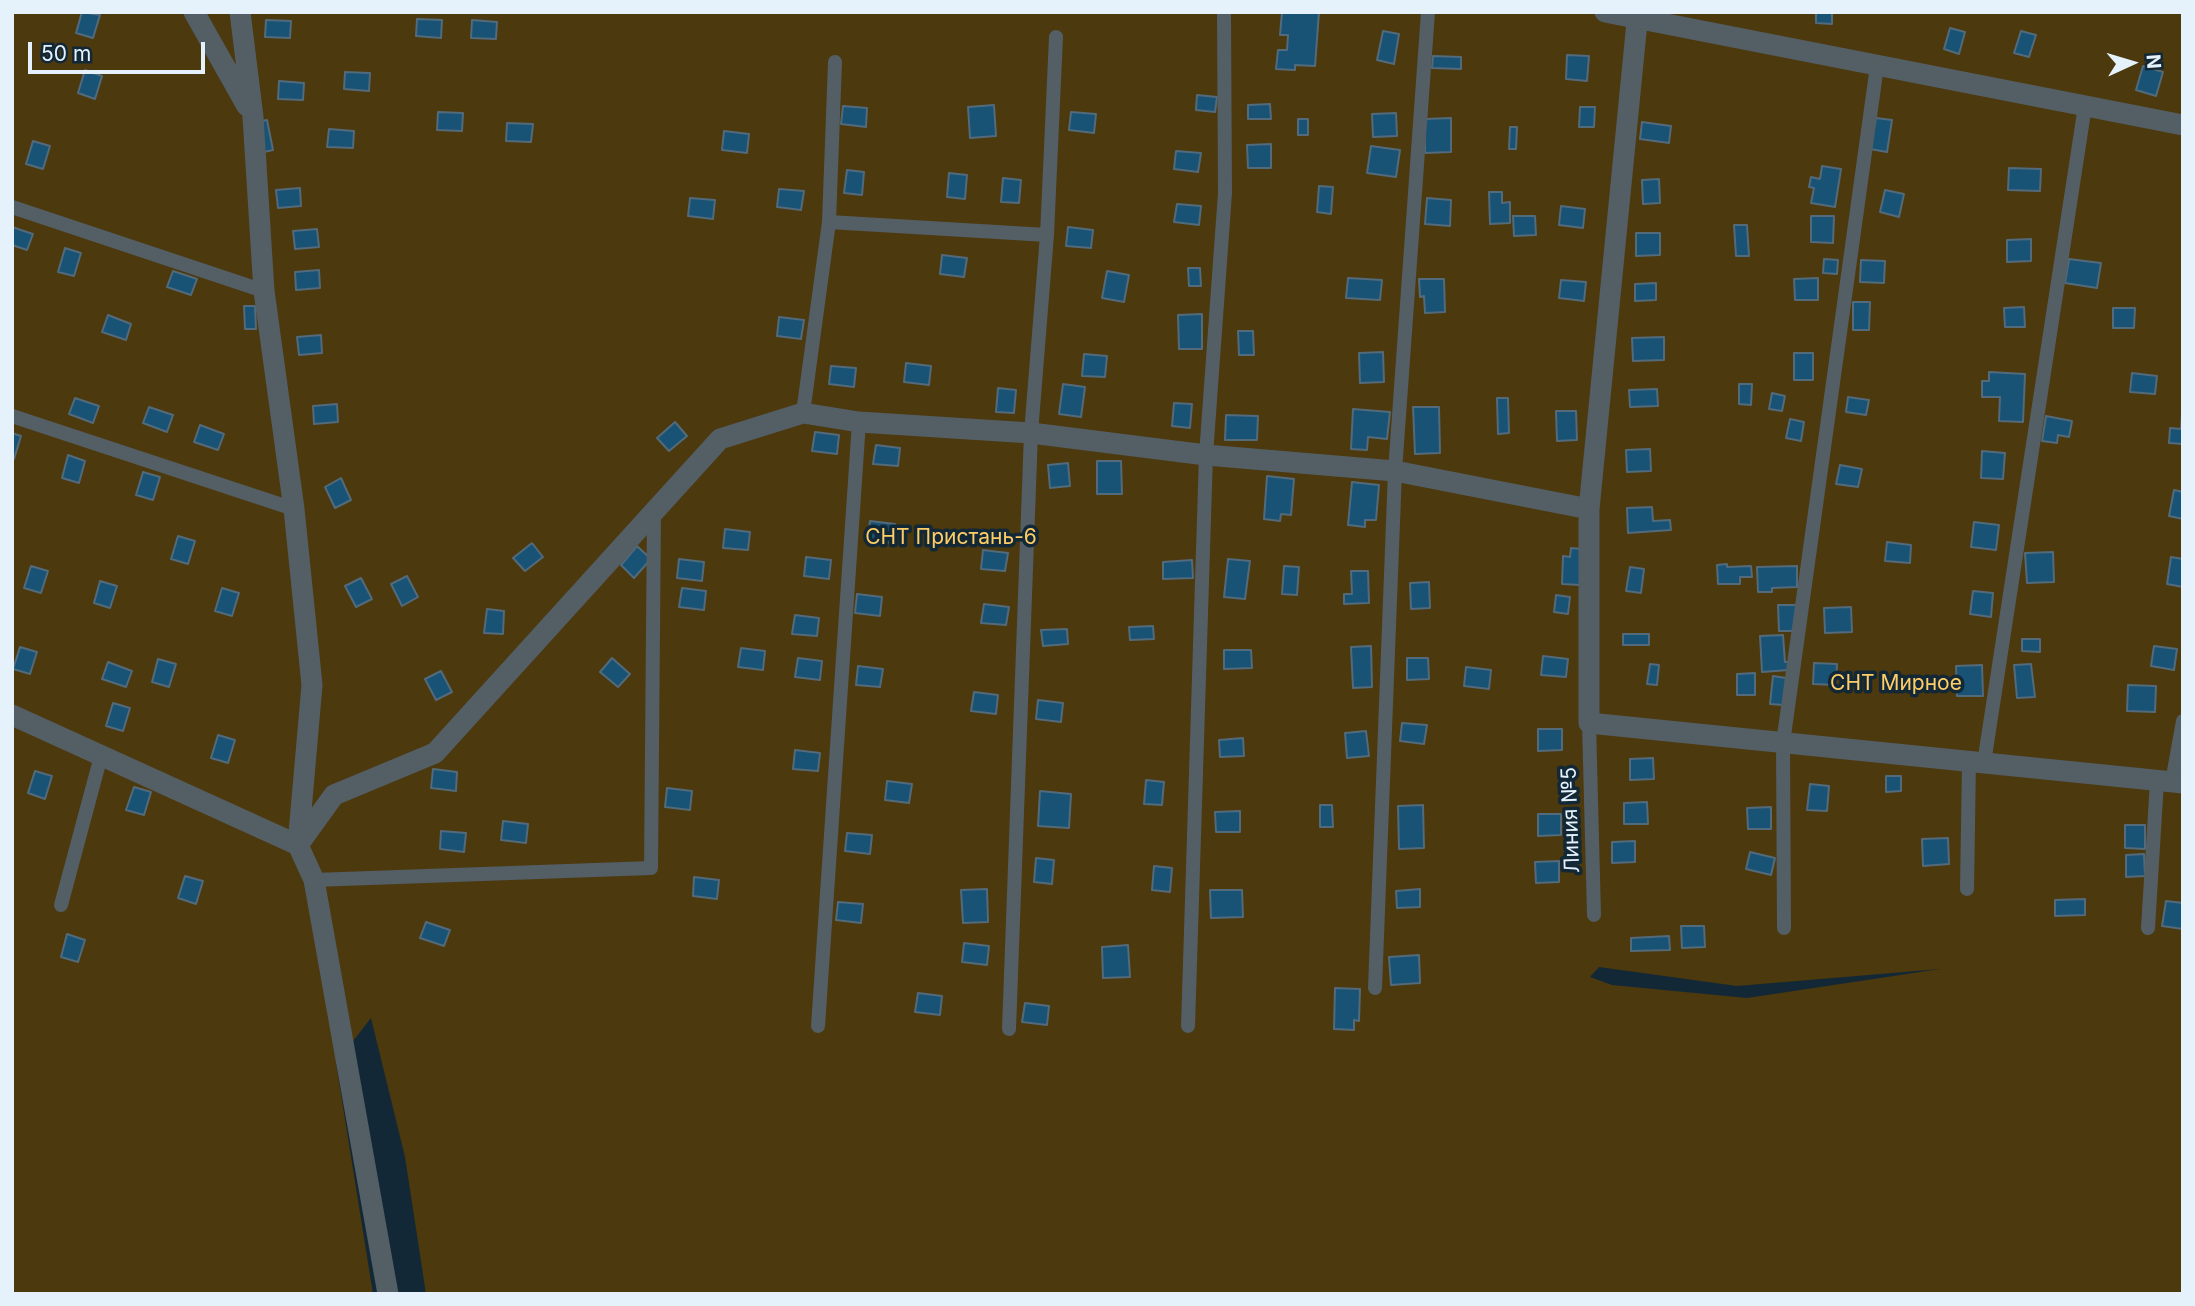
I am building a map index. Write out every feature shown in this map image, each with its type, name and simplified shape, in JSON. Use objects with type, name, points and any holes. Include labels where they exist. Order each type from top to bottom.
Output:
[{"type":"street","points":[[194,12],[253,117]]},
{"type":"street","points":[[240,12],[253,117],[264,291],[294,509],[312,685],[298,845],[314,880],[388,1294]]},
{"type":"street","points":[[1605,12],[1638,15],[2183,125]]},
{"type":"street","points":[[1638,15],[1590,509],[1589,723],[2171,782]]},
{"type":"street","points":[[298,845],[334,795],[435,753],[720,439],[803,413],[859,422],[1031,433],[1206,455],[1395,471],[1590,509]]},
{"type":"street","points":[[12,715],[298,845]]},
{"type":"lane","points":[[1188,1026],[1206,455],[1225,193],[1224,12]]},
{"type":"lane","points":[[1375,988],[1395,471],[1428,12]]},
{"type":"lane","points":[[1009,1028],[1031,433],[1047,235],[1056,37]]},
{"type":"lane","points":[[803,413],[829,222],[835,62]]},
{"type":"lane","points":[[1784,928],[1783,743],[1877,65]]},
{"type":"lane","points":[[1967,889],[1976,763],[2085,106]]},
{"type":"lane","points":[[12,207],[264,291]]},
{"type":"lane","points":[[829,222],[1047,235]]},
{"type":"lane","points":[[12,416],[294,509]]},
{"type":"lane","points":[[818,1026],[859,422]]},
{"type":"lane","points":[[314,880],[651,868],[654,512]]},
{"type":"lane","points":[[2148,928],[2183,721]]},
{"type":"lane","name":"Линия №5","points":[[1589,723],[1594,915]]},
{"type":"lane","points":[[61,905],[101,756]]},
{"type":"green space","points":[[12,12],[2183,12],[2183,1294],[426,1294],[405,1157],[371,1018],[336,1063],[373,1294],[12,1294]],"holes":[[[1599,967],[1737,986],[1940,969],[1747,998],[1612,985],[1590,977]]]},
{"type":"building","points":[[82,12],[100,15],[93,38],[76,33]]},
{"type":"building","points":[[1282,12],[1319,12],[1315,66],[1295,65],[1295,70],[1276,69],[1278,50],[1287,50],[1288,35],[1280,35]]},
{"type":"building","points":[[1816,12],[1832,12],[1832,24],[1816,23]]},
{"type":"building","points":[[417,19],[442,20],[441,38],[416,36]]},
{"type":"building","points":[[266,20],[291,21],[290,38],[265,37]]},
{"type":"building","points":[[472,20],[497,22],[496,39],[471,38]]},
{"type":"building","points":[[1950,28],[1965,32],[1959,54],[1944,49]]},
{"type":"building","points":[[1383,31],[1399,34],[1394,64],[1377,60]]},
{"type":"building","points":[[2021,31],[2036,35],[2029,57],[2014,53]]},
{"type":"building","points":[[1567,55],[1589,56],[1587,81],[1566,79]]},
{"type":"building","points":[[1433,56],[1461,57],[1461,69],[1432,68]]},
{"type":"building","points":[[2143,66],[2163,72],[2156,96],[2136,90]]},
{"type":"building","points":[[85,70],[102,76],[95,99],[78,93]]},
{"type":"building","points":[[345,72],[370,73],[369,91],[344,89]]},
{"type":"building","points":[[279,81],[304,83],[303,100],[278,99]]},
{"type":"building","points":[[1197,95],[1217,97],[1215,112],[1196,110]]},
{"type":"building","points":[[1270,104],[1271,119],[1248,119],[1248,105]]},
{"type":"building","points":[[994,105],[996,136],[970,138],[968,107]]},
{"type":"building","points":[[843,106],[867,108],[866,127],[841,124]]},
{"type":"building","points":[[1580,107],[1595,107],[1594,127],[1579,127]]},
{"type":"building","points":[[438,112],[463,113],[462,131],[437,130]]},
{"type":"building","points":[[1071,112],[1096,114],[1094,133],[1069,130]]},
{"type":"building","points":[[1396,113],[1397,136],[1373,137],[1372,114]]},
{"type":"building","points":[[1451,118],[1451,152],[1425,153],[1425,119]]},
{"type":"building","points":[[1876,118],[1892,120],[1887,152],[1870,149]]},
{"type":"building","points":[[1298,119],[1308,119],[1308,135],[1298,135]]},
{"type":"building","points":[[267,120],[273,150],[264,152],[257,122]]},
{"type":"building","points":[[1642,122],[1671,126],[1669,143],[1640,139]]},
{"type":"building","points":[[507,123],[533,124],[531,142],[506,141]]},
{"type":"building","points":[[1510,127],[1517,127],[1516,149],[1509,149]]},
{"type":"building","points":[[329,129],[354,131],[353,148],[327,147]]},
{"type":"building","points":[[724,131],[749,134],[747,153],[722,150]]},
{"type":"building","points":[[33,141],[50,146],[43,169],[26,164]]},
{"type":"building","points":[[1271,144],[1271,168],[1248,168],[1247,145]]},
{"type":"building","points":[[1371,146],[1400,150],[1396,177],[1367,173]]},
{"type":"building","points":[[1176,151],[1201,153],[1198,172],[1174,169]]},
{"type":"building","points":[[1822,166],[1841,169],[1835,207],[1811,203],[1814,188],[1809,187],[1811,177],[1820,179]]},
{"type":"building","points":[[2009,168],[2041,169],[2040,191],[2008,190]]},
{"type":"building","points":[[847,170],[864,172],[862,195],[844,193]]},
{"type":"building","points":[[949,173],[967,175],[965,199],[947,197]]},
{"type":"building","points":[[1003,178],[1021,180],[1019,203],[1001,202]]},
{"type":"building","points":[[1659,179],[1660,203],[1643,204],[1642,180]]},
{"type":"building","points":[[1319,186],[1333,187],[1331,214],[1317,212]]},
{"type":"building","points":[[300,188],[301,206],[278,208],[276,190]]},
{"type":"building","points":[[779,189],[804,191],[801,210],[777,207]]},
{"type":"building","points":[[1885,190],[1904,194],[1899,217],[1880,212]]},
{"type":"building","points":[[1489,192],[1502,192],[1502,203],[1510,202],[1510,223],[1490,224]]},
{"type":"building","points":[[690,198],[715,200],[713,219],[688,216]]},
{"type":"building","points":[[1427,198],[1451,200],[1450,226],[1425,224]]},
{"type":"building","points":[[1177,204],[1201,206],[1199,225],[1174,222]]},
{"type":"building","points":[[1561,206],[1585,209],[1583,228],[1559,225]]},
{"type":"building","points":[[1513,216],[1535,216],[1536,235],[1514,236]]},
{"type":"building","points":[[1811,216],[1834,216],[1833,243],[1811,242]]},
{"type":"building","points":[[1734,225],[1747,225],[1749,256],[1736,256]]},
{"type":"building","points":[[12,227],[33,234],[27,250],[12,245]]},
{"type":"building","points":[[1068,227],[1093,230],[1091,248],[1066,246]]},
{"type":"building","points":[[317,229],[319,247],[295,249],[293,231]]},
{"type":"building","points":[[1636,233],[1660,233],[1660,255],[1636,256]]},
{"type":"building","points":[[2031,239],[2031,261],[2007,262],[2007,240]]},
{"type":"building","points":[[65,248],[81,253],[74,276],[58,272]]},
{"type":"building","points":[[942,255],[967,258],[964,277],[940,274]]},
{"type":"building","points":[[1824,259],[1838,260],[1837,274],[1823,273]]},
{"type":"building","points":[[2069,259],[2101,263],[2097,288],[2065,283]]},
{"type":"building","points":[[1861,260],[1885,261],[1884,283],[1860,282]]},
{"type":"building","points":[[1188,268],[1200,268],[1201,286],[1189,286]]},
{"type":"building","points":[[319,270],[320,288],[296,290],[295,272]]},
{"type":"building","points":[[173,271],[197,279],[191,295],[167,287]]},
{"type":"building","points":[[1107,271],[1129,275],[1124,302],[1102,298]]},
{"type":"building","points":[[1348,278],[1382,280],[1380,300],[1346,298]]},
{"type":"building","points":[[1818,278],[1818,300],[1795,300],[1794,279]]},
{"type":"building","points":[[1419,279],[1444,279],[1445,312],[1425,313],[1424,296],[1420,297]]},
{"type":"building","points":[[1561,280],[1586,282],[1584,301],[1559,298]]},
{"type":"building","points":[[1656,283],[1656,300],[1635,301],[1635,284]]},
{"type":"building","points":[[1853,302],[1870,302],[1869,330],[1853,330]]},
{"type":"building","points":[[244,306],[255,306],[256,329],[245,329]]},
{"type":"building","points":[[2024,307],[2025,327],[2005,327],[2004,308]]},
{"type":"building","points":[[2113,308],[2135,308],[2134,328],[2113,328]]},
{"type":"building","points":[[1202,314],[1202,349],[1179,349],[1178,315]]},
{"type":"building","points":[[108,315],[131,324],[126,340],[102,332]]},
{"type":"building","points":[[779,317],[804,320],[801,339],[777,336]]},
{"type":"building","points":[[1238,331],[1253,331],[1254,355],[1239,355]]},
{"type":"building","points":[[321,335],[322,353],[299,355],[297,337]]},
{"type":"building","points":[[1664,337],[1664,360],[1633,361],[1632,338]]},
{"type":"building","points":[[1383,352],[1384,382],[1360,383],[1359,353]]},
{"type":"building","points":[[1794,353],[1813,353],[1813,380],[1794,380]]},
{"type":"building","points":[[1084,354],[1107,356],[1105,377],[1082,376]]},
{"type":"building","points":[[906,363],[931,366],[929,385],[904,382]]},
{"type":"building","points":[[831,366],[856,368],[854,387],[829,384]]},
{"type":"building","points":[[1989,372],[2025,374],[2023,422],[1999,421],[2000,397],[1982,397],[1982,381],[1989,381]]},
{"type":"building","points":[[2132,373],[2157,376],[2155,394],[2130,392]]},
{"type":"building","points":[[1063,384],[1085,387],[1081,417],[1059,414]]},
{"type":"building","points":[[1739,384],[1752,384],[1751,405],[1739,404]]},
{"type":"building","points":[[998,388],[1016,390],[1014,413],[996,412]]},
{"type":"building","points":[[1657,389],[1658,406],[1630,407],[1629,390]]},
{"type":"building","points":[[1772,393],[1785,396],[1782,411],[1769,409]]},
{"type":"building","points":[[1848,397],[1869,400],[1866,415],[1846,412]]},
{"type":"building","points":[[75,398],[99,406],[93,423],[69,414]]},
{"type":"building","points":[[1497,398],[1508,398],[1509,433],[1498,434]]},
{"type":"building","points":[[1174,403],[1192,404],[1190,428],[1172,426]]},
{"type":"building","points":[[337,404],[338,422],[314,424],[313,406]]},
{"type":"building","points":[[149,407],[173,415],[167,432],[143,423]]},
{"type":"building","points":[[1413,407],[1439,407],[1440,453],[1415,454]]},
{"type":"building","points":[[1353,409],[1390,412],[1387,439],[1368,437],[1367,450],[1351,449]]},
{"type":"building","points":[[1556,411],[1576,411],[1577,440],[1557,441]]},
{"type":"building","points":[[2182,414],[2183,444],[2169,443],[2170,428],[2181,429]]},
{"type":"building","points":[[1226,415],[1258,416],[1257,440],[1225,440]]},
{"type":"building","points":[[2046,416],[2072,421],[2069,437],[2058,435],[2057,443],[2042,441]]},
{"type":"building","points":[[1790,419],[1804,422],[1801,441],[1786,438]]},
{"type":"building","points":[[675,422],[687,436],[669,451],[657,438]]},
{"type":"building","points":[[200,425],[224,434],[218,450],[194,442]]},
{"type":"building","points":[[815,432],[839,435],[837,454],[812,451]]},
{"type":"building","points":[[12,433],[21,436],[14,459],[12,458]]},
{"type":"building","points":[[876,445],[900,448],[898,466],[873,464]]},
{"type":"building","points":[[1650,449],[1651,471],[1627,472],[1626,450]]},
{"type":"building","points":[[1982,451],[2005,453],[2003,479],[1981,478]]},
{"type":"building","points":[[68,455],[85,461],[79,483],[62,478]]},
{"type":"building","points":[[1097,461],[1121,461],[1122,494],[1097,494]]},
{"type":"building","points":[[1068,463],[1070,486],[1050,488],[1048,465]]},
{"type":"building","points":[[1840,465],[1862,469],[1858,487],[1836,484]]},
{"type":"building","points":[[143,472],[160,477],[153,500],[136,495]]},
{"type":"building","points":[[1267,476],[1294,479],[1291,515],[1281,514],[1280,521],[1264,519]]},
{"type":"building","points":[[341,478],[351,500],[335,508],[325,487]]},
{"type":"building","points":[[1352,482],[1379,485],[1376,520],[1365,520],[1365,527],[1348,525]]},
{"type":"building","points":[[2174,490],[2183,492],[2183,519],[2169,516]]},
{"type":"building","points":[[1652,507],[1653,521],[1670,520],[1671,530],[1628,533],[1627,508]]},
{"type":"building","points":[[870,521],[895,524],[892,543],[868,540]]},
{"type":"building","points":[[1974,522],[1999,525],[1996,550],[1971,547]]},
{"type":"building","points":[[725,529],[750,532],[748,550],[723,548]]},
{"type":"building","points":[[178,536],[195,541],[188,564],[171,559]]},
{"type":"building","points":[[1887,542],[1911,545],[1910,563],[1885,561]]},
{"type":"building","points":[[532,543],[543,557],[525,571],[513,558]]},
{"type":"building","points":[[637,546],[651,559],[634,578],[621,565]]},
{"type":"building","points":[[1571,548],[1582,549],[1580,585],[1562,584],[1563,556],[1570,557]]},
{"type":"building","points":[[983,550],[1008,553],[1005,571],[981,569]]},
{"type":"building","points":[[2053,552],[2054,582],[2027,583],[2025,553]]},
{"type":"building","points":[[806,557],[831,560],[829,579],[804,576]]},
{"type":"building","points":[[2171,557],[2183,559],[2183,587],[2167,584]]},
{"type":"building","points":[[679,559],[704,562],[702,581],[677,578]]},
{"type":"building","points":[[1228,559],[1250,561],[1245,599],[1224,597]]},
{"type":"building","points":[[1192,560],[1193,578],[1163,579],[1163,562]]},
{"type":"building","points":[[1727,564],[1727,567],[1751,566],[1752,577],[1740,577],[1740,584],[1718,584],[1717,565]]},
{"type":"building","points":[[31,566],[48,571],[41,593],[24,588]]},
{"type":"building","points":[[1284,566],[1299,567],[1297,595],[1282,594]]},
{"type":"building","points":[[1797,566],[1797,587],[1772,588],[1772,592],[1758,592],[1757,567]]},
{"type":"building","points":[[1630,567],[1644,569],[1641,593],[1626,591]]},
{"type":"building","points":[[1351,571],[1368,571],[1369,603],[1344,604],[1344,594],[1352,594]]},
{"type":"building","points":[[407,576],[418,597],[402,606],[391,584]]},
{"type":"building","points":[[361,578],[372,599],[356,607],[345,586]]},
{"type":"building","points":[[100,581],[117,586],[110,608],[94,603]]},
{"type":"building","points":[[1429,582],[1430,608],[1411,609],[1410,583]]},
{"type":"building","points":[[222,588],[239,593],[232,616],[215,611]]},
{"type":"building","points":[[682,588],[706,591],[704,610],[679,607]]},
{"type":"building","points":[[1973,591],[1993,593],[1991,617],[1970,614]]},
{"type":"building","points":[[857,594],[882,597],[880,616],[855,613]]},
{"type":"building","points":[[1556,595],[1570,597],[1568,614],[1554,612]]},
{"type":"building","points":[[984,604],[1009,607],[1006,625],[981,623]]},
{"type":"building","points":[[1778,605],[1799,605],[1800,631],[1779,631]]},
{"type":"building","points":[[1851,607],[1852,632],[1825,633],[1824,608]]},
{"type":"building","points":[[487,609],[504,611],[503,634],[484,633]]},
{"type":"building","points":[[795,615],[819,618],[817,636],[792,634]]},
{"type":"building","points":[[1153,626],[1154,639],[1130,640],[1129,627]]},
{"type":"building","points":[[1067,629],[1068,644],[1043,646],[1041,630]]},
{"type":"building","points":[[1623,634],[1649,634],[1649,645],[1623,645]]},
{"type":"building","points":[[1783,635],[1785,662],[1788,662],[1789,670],[1762,672],[1760,636]]},
{"type":"building","points":[[2022,639],[2040,639],[2040,652],[2022,651]]},
{"type":"building","points":[[1371,646],[1372,687],[1353,688],[1351,647]]},
{"type":"building","points":[[2154,646],[2177,649],[2174,670],[2151,666]]},
{"type":"building","points":[[20,647],[37,652],[30,674],[13,669]]},
{"type":"building","points":[[741,648],[765,651],[763,670],[738,667]]},
{"type":"building","points":[[1224,650],[1251,650],[1252,668],[1224,669]]},
{"type":"building","points":[[1543,656],[1568,659],[1566,677],[1541,675]]},
{"type":"building","points":[[612,658],[630,674],[618,687],[600,672]]},
{"type":"building","points":[[798,658],[822,661],[820,680],[795,677]]},
{"type":"building","points":[[1407,658],[1428,658],[1429,679],[1407,680]]},
{"type":"building","points":[[158,659],[176,664],[169,687],[152,682]]},
{"type":"building","points":[[108,662],[132,671],[126,687],[102,679]]},
{"type":"building","points":[[1814,663],[1837,664],[1836,685],[1813,684]]},
{"type":"building","points":[[1650,664],[1659,665],[1657,685],[1647,684]]},
{"type":"building","points":[[2031,664],[2035,697],[2017,698],[2014,665]]},
{"type":"building","points":[[1982,665],[1983,696],[1957,696],[1956,666]]},
{"type":"building","points":[[858,666],[883,669],[880,687],[856,685]]},
{"type":"building","points":[[1466,667],[1491,670],[1489,689],[1464,686]]},
{"type":"building","points":[[441,671],[452,692],[436,700],[425,679]]},
{"type":"building","points":[[1755,673],[1755,695],[1737,695],[1737,674]]},
{"type":"building","points":[[1773,676],[1786,678],[1783,705],[1770,704]]},
{"type":"building","points":[[2128,685],[2156,686],[2155,712],[2127,711]]},
{"type":"building","points":[[974,692],[998,695],[996,714],[971,711]]},
{"type":"building","points":[[1038,700],[1063,703],[1061,722],[1036,719]]},
{"type":"building","points":[[113,703],[130,708],[123,731],[106,726]]},
{"type":"building","points":[[1402,723],[1427,725],[1424,744],[1400,741]]},
{"type":"building","points":[[1538,729],[1562,729],[1562,750],[1538,751]]},
{"type":"building","points":[[1366,731],[1369,756],[1347,758],[1345,733]]},
{"type":"building","points":[[218,735],[235,740],[228,763],[211,758]]},
{"type":"building","points":[[1243,738],[1244,756],[1220,757],[1219,740]]},
{"type":"building","points":[[795,750],[820,753],[818,771],[793,769]]},
{"type":"building","points":[[1653,758],[1654,779],[1630,780],[1630,759]]},
{"type":"building","points":[[433,769],[457,772],[456,791],[431,788]]},
{"type":"building","points":[[35,771],[52,776],[45,799],[28,793]]},
{"type":"building","points":[[1886,776],[1901,776],[1901,791],[1886,792]]},
{"type":"building","points":[[1146,780],[1164,782],[1162,805],[1144,804]]},
{"type":"building","points":[[887,781],[912,784],[909,803],[885,800]]},
{"type":"building","points":[[1810,784],[1829,786],[1827,811],[1807,810]]},
{"type":"building","points":[[134,787],[151,792],[144,815],[126,810]]},
{"type":"building","points":[[667,788],[692,791],[690,810],[665,807]]},
{"type":"building","points":[[1040,791],[1071,794],[1069,828],[1038,826]]},
{"type":"building","points":[[1647,802],[1648,824],[1624,824],[1624,803]]},
{"type":"building","points":[[1320,805],[1332,805],[1333,827],[1320,827]]},
{"type":"building","points":[[1423,805],[1424,848],[1399,849],[1398,806]]},
{"type":"building","points":[[1771,807],[1771,829],[1748,829],[1747,808]]},
{"type":"building","points":[[1240,811],[1240,832],[1216,832],[1215,812]]},
{"type":"building","points":[[1538,814],[1561,814],[1561,835],[1538,836]]},
{"type":"building","points":[[503,821],[528,824],[526,843],[501,840]]},
{"type":"building","points":[[2125,825],[2145,825],[2145,849],[2125,848]]},
{"type":"building","points":[[441,831],[466,833],[464,852],[440,849]]},
{"type":"building","points":[[847,833],[872,835],[870,854],[845,851]]},
{"type":"building","points":[[1948,838],[1949,864],[1923,866],[1922,839]]},
{"type":"building","points":[[1635,841],[1635,862],[1612,863],[1612,842]]},
{"type":"building","points":[[1750,852],[1775,858],[1771,875],[1746,869]]},
{"type":"building","points":[[2144,854],[2145,876],[2126,877],[2126,855]]},
{"type":"building","points":[[1036,858],[1054,860],[1052,884],[1034,882]]},
{"type":"building","points":[[1559,861],[1559,882],[1536,883],[1535,862]]},
{"type":"building","points":[[1154,866],[1172,868],[1170,892],[1152,890]]},
{"type":"building","points":[[185,876],[203,881],[196,904],[178,898]]},
{"type":"building","points":[[694,877],[719,880],[717,899],[693,896]]},
{"type":"building","points":[[987,889],[988,922],[963,923],[961,890]]},
{"type":"building","points":[[1420,889],[1420,907],[1397,908],[1396,891]]},
{"type":"building","points":[[1210,890],[1242,890],[1243,917],[1211,918]]},
{"type":"building","points":[[2085,899],[2085,915],[2055,916],[2055,900]]},
{"type":"building","points":[[2166,901],[2183,903],[2183,929],[2162,926]]},
{"type":"building","points":[[838,902],[863,904],[861,923],[836,920]]},
{"type":"building","points":[[426,922],[450,930],[444,946],[420,938]]},
{"type":"building","points":[[1681,926],[1704,926],[1705,947],[1682,948]]},
{"type":"building","points":[[67,934],[85,940],[78,962],[61,957]]},
{"type":"building","points":[[1669,936],[1670,950],[1631,951],[1631,938]]},
{"type":"building","points":[[964,943],[989,946],[987,965],[962,962]]},
{"type":"building","points":[[1128,945],[1130,977],[1103,978],[1102,947]]},
{"type":"building","points":[[1419,955],[1420,983],[1391,985],[1389,957]]},
{"type":"building","points":[[1335,988],[1360,989],[1359,1021],[1354,1020],[1354,1030],[1334,1029]]},
{"type":"building","points":[[918,993],[942,996],[940,1015],[915,1012]]},
{"type":"building","points":[[1025,1003],[1049,1006],[1047,1025],[1022,1022]]},
{"type":"park label","name":"СНТ Пристань-6","points":[[951,538]]},
{"type":"park label","name":"СНТ Мирное","points":[[1896,684]]}]
